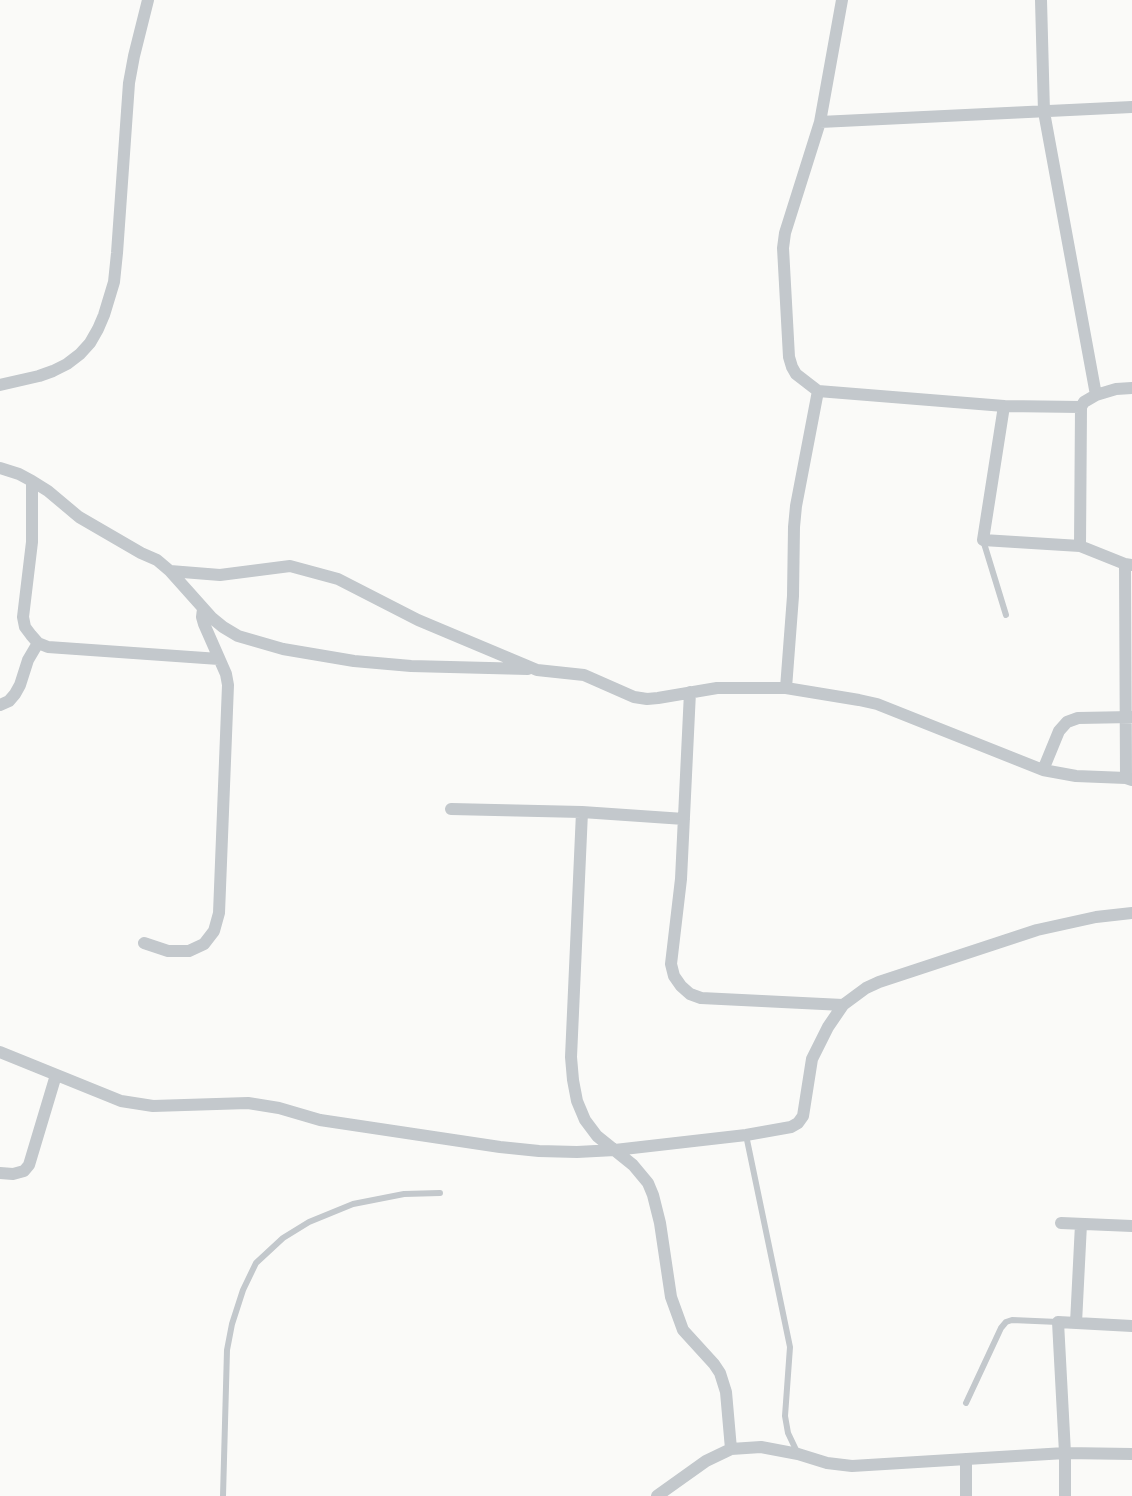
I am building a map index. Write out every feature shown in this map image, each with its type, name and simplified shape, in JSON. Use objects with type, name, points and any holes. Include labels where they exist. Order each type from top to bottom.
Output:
[{"type":"street","points":[[0,385],[53,372],[67,364],[80,354],[90,343],[104,315],[114,282],[129,83],[148,0]]},
{"type":"street","points":[[842,0],[820,122],[785,233],[783,248],[790,357],[792,367],[796,374],[818,391],[1004,406],[1081,407]]},
{"type":"street","points":[[1041,0],[1044,112],[1096,395]]},
{"type":"street","points":[[820,122],[1132,108]]},
{"type":"street","points":[[1080,546],[1081,407],[1084,402],[1096,395],[1116,389],[1132,388]]},
{"type":"street","points":[[786,688],[793,596],[794,527],[796,506],[818,391]]},
{"type":"street","points":[[0,468],[19,474],[32,481],[48,491],[79,517],[141,553],[157,560],[170,571],[203,609],[222,627],[238,636],[259,643],[309,654],[354,661],[411,666],[537,670],[584,675],[629,695],[647,699],[717,688],[786,688],[877,704],[1043,770],[1076,776],[1129,779],[1129,565],[1080,546],[983,540],[1004,406]]},
{"type":"street","points":[[32,481],[32,542],[23,617],[31,636],[38,643],[48,647],[58,648],[219,659]]},
{"type":"street","points":[[170,571],[220,575],[290,566],[338,579],[418,620],[537,670]]},
{"type":"street","points":[[144,943],[168,951],[189,951],[204,944],[214,931],[219,913],[228,694],[226,674],[202,616],[203,609]]},
{"type":"street","points":[[0,705],[9,701],[15,694],[20,685],[28,660],[38,643]]},
{"type":"street","points":[[690,692],[681,879],[671,964],[674,976],[681,986],[690,994],[701,998],[843,1005]]},
{"type":"street","points":[[1043,770],[1059,731],[1067,722],[1078,718],[1129,717]]},
{"type":"street","points":[[451,810],[582,812],[684,820]]},
{"type":"street","points":[[582,812],[571,1057],[577,1101],[585,1120],[597,1136],[633,1165],[648,1183],[654,1195],[671,1297],[683,1330],[714,1364],[720,1373],[726,1392],[730,1449]]},
{"type":"street","points":[[0,1052],[121,1101],[153,1106],[248,1103],[279,1108],[320,1120],[500,1147],[539,1151],[577,1152],[615,1150],[746,1135],[791,1127],[798,1123],[803,1116],[812,1059],[828,1027],[843,1005],[866,988],[879,982],[1022,934],[1096,917],[1132,912]]},
{"type":"street","points":[[0,1174],[13,1174],[24,1171],[29,1165],[56,1075]]},
{"type":"street","points":[[1061,1223],[1132,1226]]},
{"type":"street","points":[[1076,1323],[1081,1224]]},
{"type":"street","points":[[1064,1496],[1065,1453],[1058,1322],[1132,1326]]},
{"type":"street","points":[[657,1496],[706,1461],[730,1449],[761,1447],[798,1454],[827,1463],[852,1466],[1065,1453],[1132,1454]]},
{"type":"street","points":[[966,1459],[966,1496]]},
{"type":"lane","points":[[983,540],[1006,615]]},
{"type":"lane","points":[[746,1135],[790,1347],[785,1416],[788,1433],[798,1454]]},
{"type":"lane","points":[[223,1496],[227,1350],[232,1324],[243,1290],[256,1264],[283,1238],[309,1222],[354,1204],[404,1194],[440,1192]]},
{"type":"lane","points":[[966,1402],[1001,1328],[1006,1322],[1012,1320],[1058,1322]]}]
